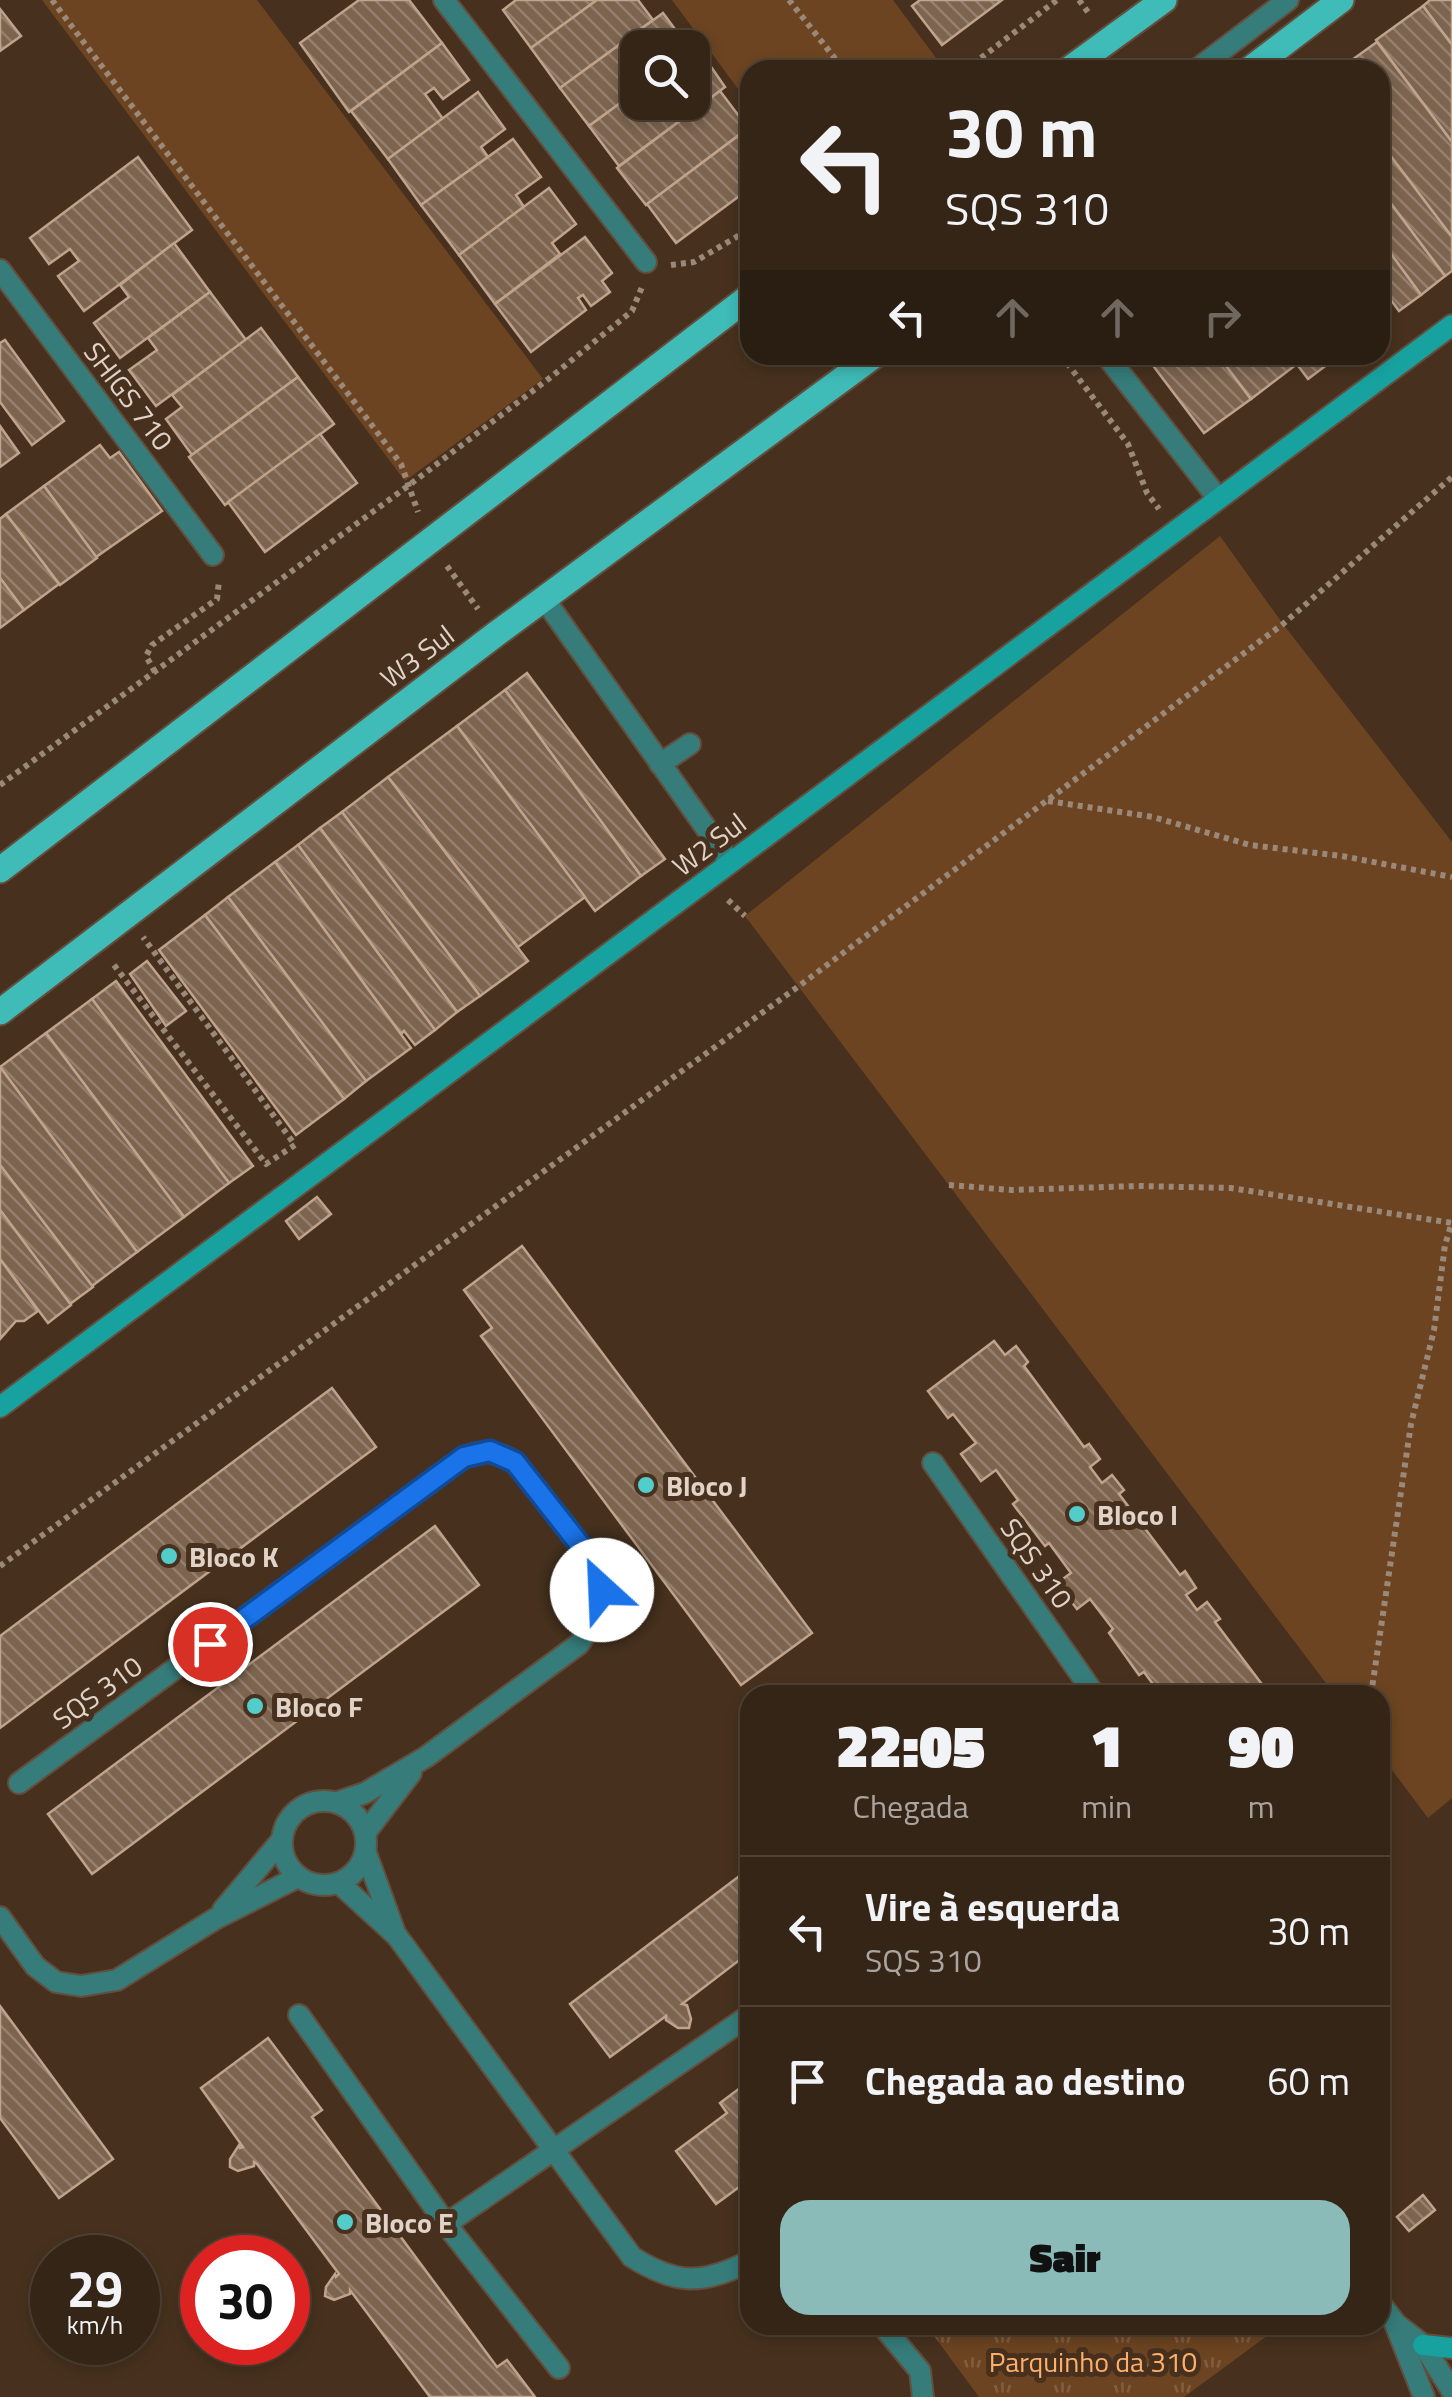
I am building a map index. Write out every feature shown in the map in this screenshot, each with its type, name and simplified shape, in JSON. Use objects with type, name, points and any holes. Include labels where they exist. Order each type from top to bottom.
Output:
[{"type":"main road","points":[[1082,60],[1164,0]]},
{"type":"main road","points":[[1262,60],[1341,0]]},
{"type":"main road","points":[[2,866],[740,304]]},
{"type":"main road","name":"W3 Sul","points":[[0,1012],[496,634],[862,365]]},
{"type":"street","points":[[444,0],[648,259]]},
{"type":"street","points":[[1209,60],[1288,0]]},
{"type":"street","name":"SHIGS 710","points":[[0,270],[213,556]]},
{"type":"street","name":"W2 Sul","points":[[0,1407],[1217,497],[1452,326]]},
{"type":"street","points":[[1114,365],[1217,497]]},
{"type":"street","points":[[544,600],[730,862]]},
{"type":"street","points":[[660,764],[690,744]]},
{"type":"street","name":"SQS 310","points":[[20,1783],[464,1457],[490,1451],[515,1462],[595,1564],[602,1590],[598,1616],[580,1644],[426,1757],[365,1793],[338,1802],[318,1800],[300,1807],[285,1822],[280,1842],[216,1919]]},
{"type":"street","name":"SQS 310","points":[[933,1463],[1088,1685]]},
{"type":"street","name":"SQS 310","points":[[339,1883],[356,1871],[366,1842],[426,1757]]},
{"type":"street","points":[[338,1802],[356,1814],[397,1936]]},
{"type":"street","points":[[280,1842],[285,1862],[298,1877],[324,1886],[339,1883],[397,1936],[632,2257],[660,2274],[690,2280],[740,2267]]},
{"type":"street","name":"SQS 310","points":[[0,1918],[35,1966],[56,1982],[81,1986],[117,1980],[216,1919],[298,1877]]},
{"type":"street","points":[[299,2015],[446,2224],[558,2368]]},
{"type":"street","points":[[446,2224],[740,2022]]},
{"type":"street","points":[[1390,2316],[1423,2345],[1452,2390]]},
{"type":"street","points":[[1396,2324],[1424,2397]]},
{"type":"street","points":[[890,2335],[920,2371],[923,2397]]},
{"type":"street","points":[[1423,2345],[1452,2348]]},
{"type":"path","points":[[52,0],[401,464],[428,540],[496,634]]},
{"type":"path","points":[[789,0],[836,60]]},
{"type":"path","points":[[978,60],[1057,0]]},
{"type":"path","points":[[0,785],[408,486],[632,310],[648,259],[671,266],[694,262],[740,235]]},
{"type":"path","points":[[1069,365],[1128,444],[1148,494],[1174,530]]},
{"type":"path","points":[[0,1566],[783,998],[1283,624],[1452,477]]},
{"type":"path","points":[[155,672],[146,656],[152,645],[217,598],[220,578],[213,556]]},
{"type":"path","points":[[1046,801],[1153,817],[1250,845],[1342,856],[1452,877]]},
{"type":"path","points":[[96,940],[266,1164],[294,1145],[127,916]]},
{"type":"path","points":[[949,1184],[1012,1190],[1231,1188],[1452,1223],[1434,1330],[1411,1424],[1372,1685]]},
{"type":"green space","points":[[42,0],[257,0],[543,379],[405,481]]},
{"type":"green space","points":[[672,0],[893,0],[938,60],[740,60],[740,92],[710,51],[710,30],[694,30]]},
{"type":"green space","points":[[1220,536],[1452,842],[1452,1798],[1428,1818],[1390,1767],[1390,1685],[1327,1685],[745,916]]},
{"type":"green space","name":"Parquinho da 310","points":[[933,2335],[1268,2335],[1184,2397],[979,2397]]},
{"type":"building","points":[[359,0],[409,0],[442,43],[349,112],[300,43]]},
{"type":"building","points":[[516,0],[597,0],[531,48],[503,10]]},
{"type":"building","points":[[597,0],[638,0],[653,20],[639,30],[620,30],[620,44],[560,88],[531,48]]},
{"type":"building","points":[[920,0],[1002,0],[942,45],[912,6]]},
{"type":"building","points":[[1430,0],[1452,0],[1452,45],[1423,6]]},
{"type":"building","points":[[1423,6],[1452,45],[1452,142],[1376,40]]},
{"type":"building","points":[[0,9],[21,36],[0,51]]},
{"type":"building","points":[[663,13],[676,30],[640,30]]},
{"type":"building","points":[[1377,42],[1452,142],[1452,237],[1390,155],[1390,60],[1352,60]]},
{"type":"building","points":[[442,43],[469,80],[443,99],[434,88],[425,94],[443,119],[388,159],[351,111]]},
{"type":"building","points":[[620,44],[620,103],[589,126],[560,88]]},
{"type":"building","points":[[710,65],[725,87],[710,98]]},
{"type":"building","points":[[720,91],[740,117],[740,134],[646,205],[617,168],[681,120],[710,120],[710,98]]},
{"type":"building","points":[[478,92],[505,129],[481,147],[488,157],[421,205],[388,159]]},
{"type":"building","points":[[620,103],[620,120],[681,120],[619,166],[589,126]]},
{"type":"building","points":[[740,134],[740,195],[676,243],[647,204]]},
{"type":"building","points":[[513,139],[541,177],[516,195],[524,207],[459,255],[421,205]]},
{"type":"building","points":[[1390,155],[1452,237],[1452,271],[1445,276],[1390,202]]},
{"type":"building","points":[[138,157],[192,230],[84,311],[58,276],[79,261],[70,249],[49,264],[30,238]]},
{"type":"building","points":[[549,188],[576,224],[552,243],[560,254],[495,304],[459,255]]},
{"type":"building","points":[[1390,202],[1445,276],[1421,295],[1390,253]]},
{"type":"building","points":[[585,237],[612,273],[602,281],[610,292],[591,306],[583,295],[578,298],[586,310],[531,352],[495,304]]},
{"type":"building","points":[[174,243],[210,292],[120,358],[94,323],[129,297],[120,285]]},
{"type":"building","points":[[1390,253],[1421,295],[1399,311],[1390,299]]},
{"type":"building","points":[[210,292],[246,340],[156,406],[129,370],[157,350],[148,338]]},
{"type":"building","points":[[261,328],[298,377],[192,455],[166,419],[182,407],[172,395]]},
{"type":"building","points":[[5,340],[64,421],[32,445],[0,402],[0,343]]},
{"type":"building","points":[[1153,365],[1226,365],[1251,399],[1204,433]]},
{"type":"building","points":[[1226,365],[1296,365],[1251,399]]},
{"type":"building","points":[[1298,365],[1327,365],[1308,379]]},
{"type":"building","points":[[298,377],[334,424],[225,505],[189,457]]},
{"type":"building","points":[[0,426],[19,453],[0,467]]},
{"type":"building","points":[[320,434],[357,483],[265,552],[228,502]]},
{"type":"building","points":[[100,445],[110,458],[119,452],[162,511],[96,557],[44,486]]},
{"type":"building","points":[[44,486],[97,558],[60,585],[6,514]]},
{"type":"building","points":[[6,514],[59,584],[24,610],[0,578],[0,519]]},
{"type":"building","points":[[0,578],[24,610],[0,628]]},
{"type":"building","points":[[527,673],[665,859],[641,876],[505,690]]},
{"type":"building","points":[[505,690],[641,876],[595,911],[457,726]]},
{"type":"building","points":[[457,726],[585,897],[518,947],[388,777]]},
{"type":"building","points":[[388,777],[528,961],[480,996],[342,812]]},
{"type":"building","points":[[342,812],[480,996],[457,1012],[320,828]]},
{"type":"building","points":[[320,828],[457,1012],[435,1030],[298,845]]},
{"type":"building","points":[[298,845],[435,1030],[415,1045],[404,1031],[401,1034],[275,862]]},
{"type":"building","points":[[275,862],[411,1048],[366,1081],[228,897]]},
{"type":"building","points":[[228,897],[366,1081],[344,1099],[205,915]]},
{"type":"building","points":[[205,915],[344,1099],[296,1135],[159,950]]},
{"type":"building","points":[[147,961],[186,1011],[166,1026],[130,974]]},
{"type":"building","points":[[116,981],[253,1166],[229,1183],[92,999]]},
{"type":"building","points":[[92,999],[229,1183],[184,1217],[46,1033]]},
{"type":"building","points":[[46,1033],[184,1217],[137,1252],[0,1067]]},
{"type":"building","points":[[0,1067],[137,1252],[92,1286],[0,1165]]},
{"type":"building","points":[[0,1165],[93,1287],[70,1304],[0,1210]]},
{"type":"building","points":[[317,1197],[331,1214],[299,1239],[286,1221]]},
{"type":"building","points":[[0,1210],[71,1305],[48,1323],[0,1259]]},
{"type":"building","name":"Bloco J","points":[[522,1246],[812,1633],[741,1685],[481,1336],[492,1328],[464,1290]]},
{"type":"building","points":[[0,1259],[38,1311],[24,1321],[16,1321],[0,1339]]},
{"type":"building","name":"Bloco I","points":[[994,1341],[1005,1355],[1016,1346],[1028,1362],[1024,1366],[1084,1447],[1089,1444],[1100,1459],[1090,1467],[1102,1483],[1112,1475],[1124,1490],[1119,1494],[1180,1575],[1185,1571],[1196,1588],[1186,1595],[1197,1610],[1207,1602],[1220,1619],[1215,1622],[1262,1685],[1154,1685],[1144,1672],[1139,1675],[1109,1633],[1113,1629],[1090,1599],[1077,1609],[1057,1583],[1071,1573],[1013,1504],[1018,1500],[996,1470],[981,1481],[961,1454],[976,1443],[953,1414],[948,1418],[928,1391]]},
{"type":"building","name":"Bloco K","points":[[332,1388],[376,1447],[0,1728],[0,1636]]},
{"type":"building","name":"Bloco F","points":[[435,1526],[479,1585],[92,1874],[48,1814]]},
{"type":"building","points":[[740,1876],[740,1960],[682,2004],[687,2005],[689,2028],[678,2028],[666,2016],[610,2057],[570,2004]]},
{"type":"building","points":[[0,2006],[113,2159],[59,2198],[0,2118]]},
{"type":"building","name":"Bloco E","points":[[268,2038],[322,2110],[312,2117],[497,2367],[507,2360],[535,2397],[430,2397],[350,2290],[350,2294],[334,2300],[325,2296],[326,2287],[339,2274],[257,2164],[238,2171],[230,2167],[230,2159],[239,2145],[243,2147],[201,2088]]},
{"type":"building","points":[[740,2088],[740,2186],[716,2204],[676,2151],[727,2113],[720,2103]]},
{"type":"building","points":[[1423,2195],[1435,2210],[1409,2231],[1397,2217]]},
{"type":"place","name":"Bloco J","points":[[646,1485]]},
{"type":"place","name":"Bloco I","points":[[1077,1514]]},
{"type":"place","name":"Bloco K","points":[[169,1556]]},
{"type":"place","name":"Bloco F","points":[[255,1706]]},
{"type":"place","name":"Bloco E","points":[[345,2222]]},
{"type":"route","points":[[210,1644],[476,1452],[490,1451],[515,1462],[595,1564],[602,1590]]}]
